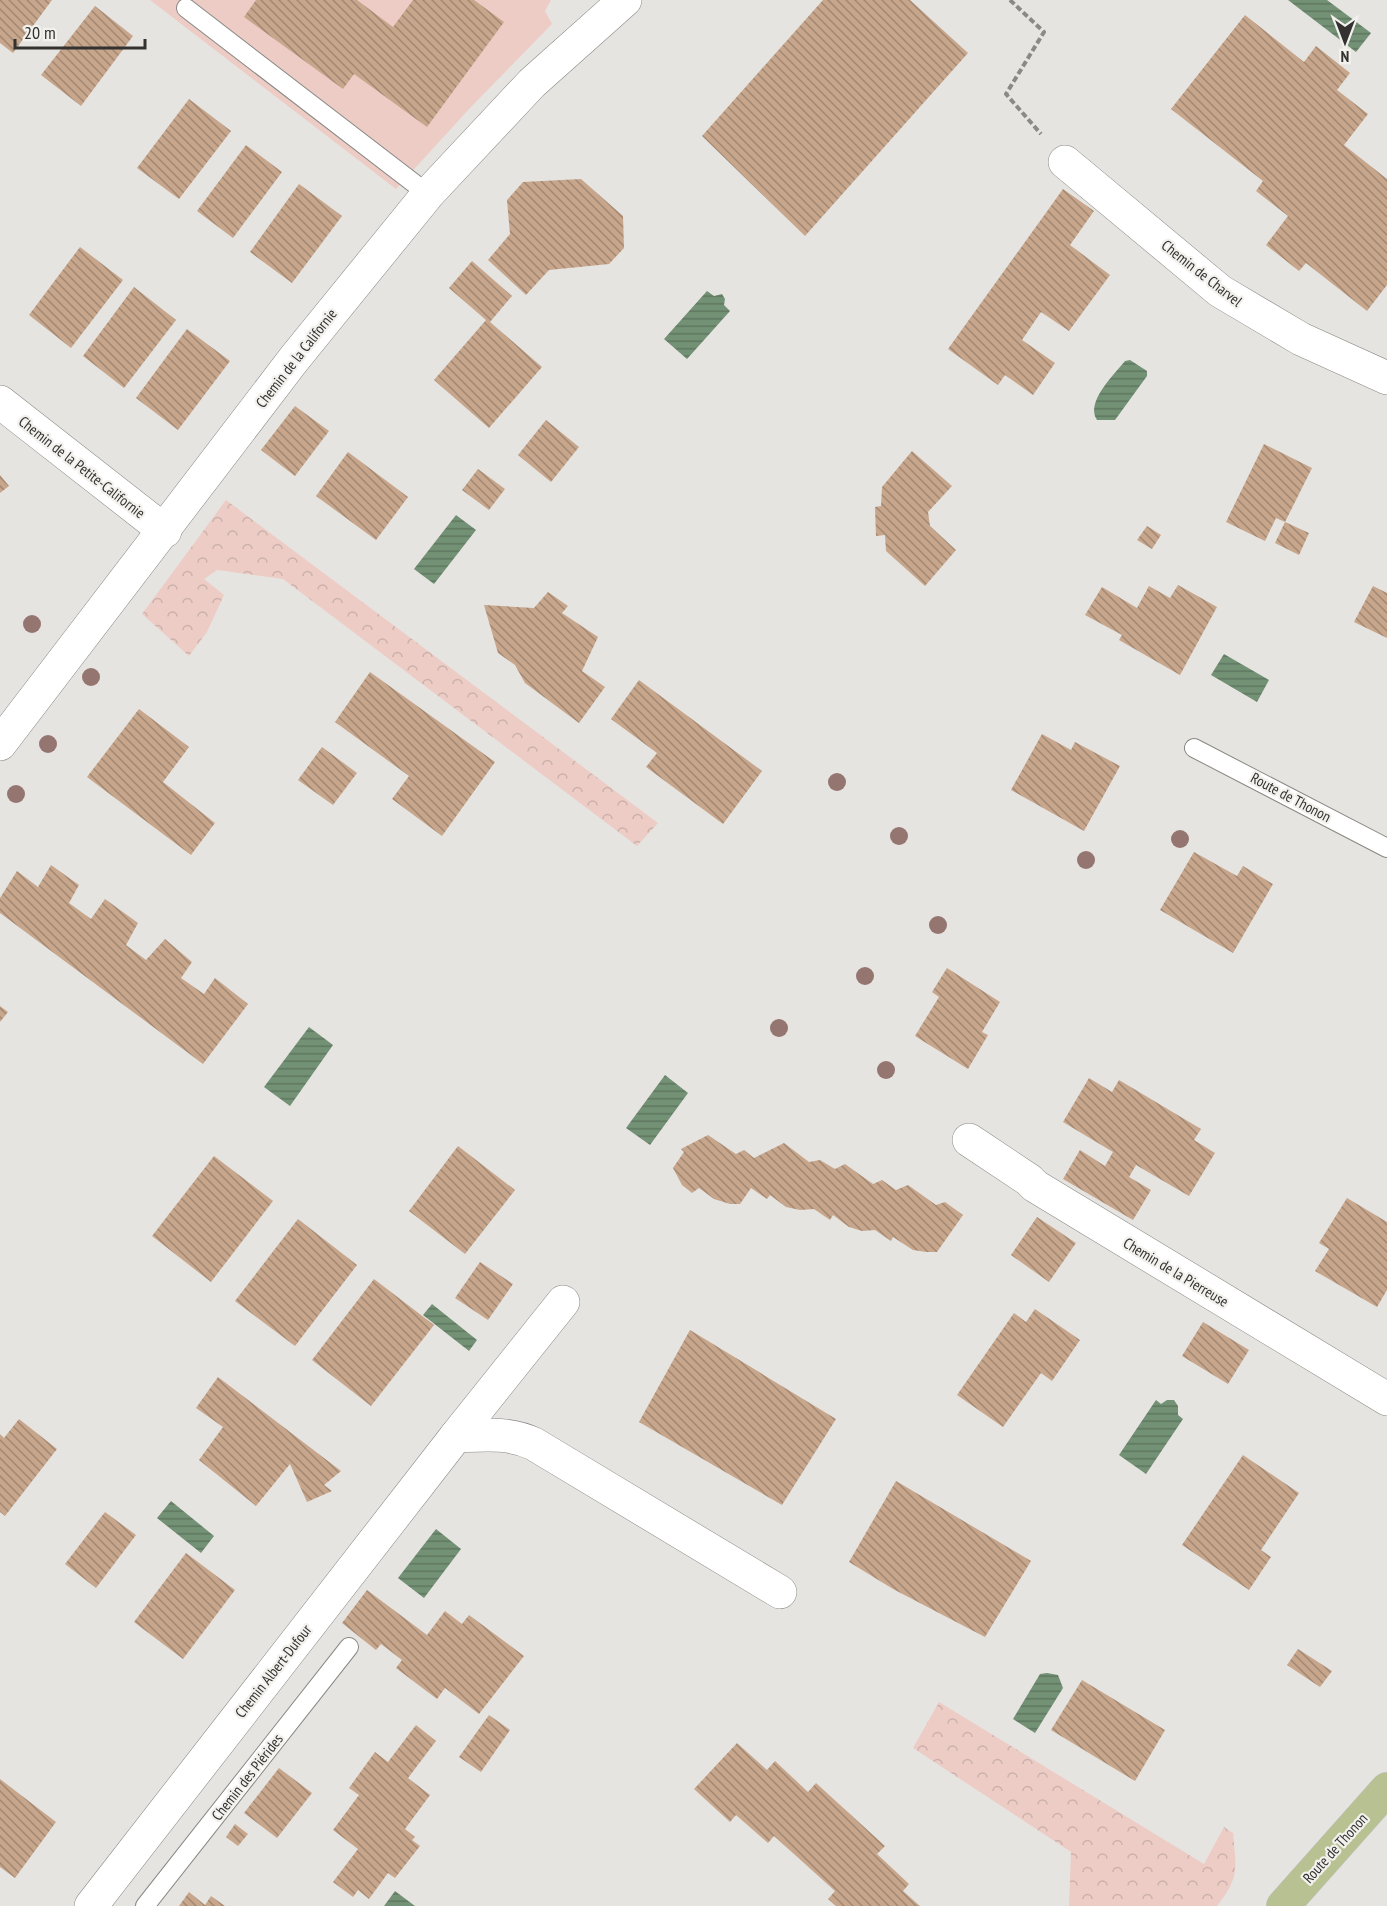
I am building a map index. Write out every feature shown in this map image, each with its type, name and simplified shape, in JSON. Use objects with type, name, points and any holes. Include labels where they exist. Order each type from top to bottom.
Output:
[{"type":"main road","name":"Route de Thonon","points":[[1284,1906],[1384,1798]]},
{"type":"street","name":"Chemin de la Californie","points":[[3,733],[165,531],[294,359],[428,194],[532,83],[625,0]]},
{"type":"street","name":"Chemin de Charvel","points":[[1065,162],[1220,291],[1301,339],[1387,378]]},
{"type":"street","name":"Chemin de la Petite-Californie","points":[[0,402],[165,531]]},
{"type":"street","name":"Chemin de la Pierreuse","points":[[969,1140],[1044,1192],[1387,1399]]},
{"type":"street","name":"Chemin Albert-Dufour","points":[[91,1906],[562,1302]]},
{"type":"street","points":[[456,1436],[521,1437],[780,1592]]},
{"type":"lane","points":[[186,8],[428,194]]},
{"type":"lane","name":"Route de Thonon","points":[[1194,748],[1387,848]]},
{"type":"lane","name":"Chemin des Piérides","points":[[145,1906],[349,1647]]},
{"type":"path","points":[[1010,0],[1044,32],[1006,94],[1065,162]]},
{"type":"green space","points":[[150,0],[551,0],[545,11],[552,24],[470,108],[396,189]]},
{"type":"green space","points":[[226,500],[658,823],[637,846],[283,579],[217,570],[204,579],[224,595],[207,632],[189,656],[142,614]]},
{"type":"green space","points":[[939,1702],[1204,1864],[1224,1827],[1233,1833],[1235,1872],[1230,1887],[1217,1906],[1069,1906],[1071,1852],[913,1748]]},
{"type":"shaded area","points":[[1288,0],[1327,0],[1371,33],[1356,52]]},
{"type":"shaded area","points":[[707,291],[714,296],[722,294],[725,299],[724,305],[730,311],[687,359],[664,339]]},
{"type":"shaded area","points":[[1130,360],[1147,371],[1147,376],[1115,420],[1097,420],[1094,413],[1095,405],[1102,389],[1125,361]]},
{"type":"shaded area","points":[[456,515],[476,530],[434,584],[414,569]]},
{"type":"shaded area","points":[[1224,654],[1269,680],[1257,702],[1211,675]]},
{"type":"shaded area","points":[[309,1027],[333,1045],[290,1106],[264,1087]]},
{"type":"shaded area","points":[[665,1075],[688,1093],[650,1145],[626,1128]]},
{"type":"shaded area","points":[[432,1304],[477,1340],[469,1351],[423,1315]]},
{"type":"shaded area","points":[[1156,1400],[1161,1404],[1167,1400],[1174,1400],[1178,1406],[1178,1415],[1183,1419],[1146,1474],[1119,1455]]},
{"type":"shaded area","points":[[171,1501],[214,1536],[201,1553],[157,1518]]},
{"type":"shaded area","points":[[436,1529],[461,1549],[424,1598],[398,1578]]},
{"type":"shaded area","points":[[1040,1674],[1058,1675],[1063,1688],[1035,1733],[1013,1719]]},
{"type":"shaded area","points":[[395,1891],[415,1906],[384,1906]]},
{"type":"building","points":[[0,0],[52,0],[13,53],[0,43]]},
{"type":"building","points":[[256,0],[357,0],[393,27],[413,0],[474,0],[504,22],[427,127],[354,74],[343,89],[244,17]]},
{"type":"building","points":[[823,0],[910,0],[968,53],[805,236],[702,136]]},
{"type":"building","points":[[95,6],[133,36],[81,106],[41,75]]},
{"type":"building","points":[[1245,15],[1304,62],[1316,46],[1350,73],[1337,90],[1368,114],[1344,145],[1387,179],[1387,285],[1367,311],[1306,263],[1299,271],[1266,245],[1288,216],[1256,191],[1263,181],[1171,109]]},
{"type":"building","points":[[189,99],[231,131],[179,199],[137,168]]},
{"type":"building","points":[[246,145],[282,172],[233,238],[197,211]]},
{"type":"building","points":[[581,179],[623,216],[624,248],[609,264],[549,270],[526,295],[488,260],[510,234],[507,200],[523,182]]},
{"type":"building","points":[[299,184],[342,216],[292,283],[250,252]]},
{"type":"building","points":[[1063,189],[1094,211],[1070,245],[1110,275],[1069,331],[1041,312],[1022,340],[1055,363],[1033,395],[1005,375],[998,385],[948,349]]},
{"type":"building","points":[[80,247],[123,280],[71,348],[29,315]]},
{"type":"building","points":[[472,261],[512,296],[490,322],[542,367],[489,428],[434,380],[486,320],[449,288]]},
{"type":"building","points":[[134,287],[176,320],[124,388],[83,356]]},
{"type":"building","points":[[187,329],[230,361],[178,430],[136,398]]},
{"type":"building","points":[[295,406],[329,431],[295,476],[261,450]]},
{"type":"building","points":[[546,420],[579,447],[551,482],[518,455]]},
{"type":"building","points":[[1264,444],[1312,468],[1285,522],[1276,518],[1265,541],[1226,522]]},
{"type":"building","points":[[912,451],[952,486],[928,512],[930,526],[956,550],[925,586],[886,551],[885,535],[876,536],[875,507],[881,506],[882,487]]},
{"type":"building","points":[[348,452],[408,497],[376,540],[316,496]]},
{"type":"building","points":[[478,469],[505,489],[489,510],[462,490]]},
{"type":"building","points":[[0,475],[9,486],[0,493]]},
{"type":"building","points":[[1285,522],[1309,533],[1299,555],[1275,543]]},
{"type":"building","points":[[1147,526],[1161,535],[1152,549],[1137,540]]},
{"type":"building","points":[[1178,585],[1217,607],[1180,675],[1119,640],[1122,635],[1085,615],[1102,587],[1137,608],[1149,586],[1170,598]]},
{"type":"building","points":[[1373,586],[1387,593],[1387,638],[1354,622]]},
{"type":"building","points":[[548,592],[568,606],[562,613],[598,637],[582,671],[605,687],[579,723],[525,683],[515,665],[498,653],[484,605],[534,608]]},
{"type":"building","points":[[370,672],[495,762],[442,836],[392,799],[409,776],[335,722]]},
{"type":"building","points":[[639,680],[762,771],[723,824],[646,767],[657,753],[611,719]]},
{"type":"building","points":[[139,709],[189,747],[163,782],[215,823],[191,855],[87,777]]},
{"type":"building","points":[[1042,734],[1071,750],[1075,742],[1120,766],[1084,831],[1011,790]]},
{"type":"building","points":[[322,747],[357,773],[333,805],[298,780]]},
{"type":"building","points":[[1194,852],[1237,876],[1243,866],[1273,884],[1233,953],[1160,910]]},
{"type":"building","points":[[51,865],[79,885],[69,903],[91,919],[105,899],[138,923],[126,945],[146,960],[165,939],[192,962],[181,978],[204,994],[215,978],[248,1004],[203,1064],[0,913],[0,898],[17,871],[38,887]]},
{"type":"building","points":[[947,968],[1000,1002],[982,1032],[988,1035],[968,1069],[915,1036],[939,997],[932,992]]},
{"type":"building","points":[[0,1006],[8,1012],[0,1022]]},
{"type":"building","points":[[1089,1078],[1112,1092],[1119,1080],[1201,1129],[1194,1140],[1215,1153],[1189,1196],[1136,1165],[1129,1177],[1151,1190],[1133,1220],[1063,1179],[1080,1150],[1105,1166],[1113,1152],[1063,1122]]},
{"type":"building","points":[[708,1135],[736,1154],[744,1150],[754,1158],[784,1143],[809,1162],[820,1160],[835,1169],[845,1164],[873,1184],[882,1180],[896,1190],[908,1185],[936,1205],[945,1202],[963,1215],[937,1252],[926,1252],[913,1250],[893,1237],[891,1241],[875,1230],[862,1231],[849,1227],[833,1215],[830,1220],[814,1209],[800,1210],[786,1207],[770,1195],[767,1199],[751,1188],[740,1204],[730,1204],[714,1199],[699,1188],[692,1193],[682,1185],[673,1168],[684,1152],[681,1149]]},
{"type":"building","points":[[458,1146],[515,1190],[465,1254],[409,1211]]},
{"type":"building","points":[[214,1156],[273,1201],[211,1282],[152,1236]]},
{"type":"building","points":[[1347,1198],[1387,1222],[1387,1290],[1377,1307],[1315,1271],[1329,1249],[1319,1243]]},
{"type":"building","points":[[1037,1217],[1076,1243],[1049,1282],[1011,1255]]},
{"type":"building","points":[[298,1219],[357,1265],[295,1346],[235,1301]]},
{"type":"building","points":[[480,1262],[513,1284],[488,1320],[455,1298]]},
{"type":"building","points":[[374,1279],[434,1325],[371,1406],[312,1360]]},
{"type":"building","points":[[1035,1309],[1080,1340],[1052,1381],[1041,1373],[1003,1427],[957,1395],[1014,1313],[1026,1322]]},
{"type":"building","points":[[1203,1322],[1249,1350],[1228,1384],[1182,1356]]},
{"type":"building","points":[[690,1330],[836,1419],[782,1505],[639,1422]]},
{"type":"building","points":[[218,1377],[341,1471],[324,1485],[332,1491],[307,1502],[290,1464],[256,1506],[199,1460],[223,1427],[196,1408]]},
{"type":"building","points":[[19,1419],[57,1449],[5,1516],[0,1512],[0,1434],[4,1438]]},
{"type":"building","points":[[1243,1455],[1299,1493],[1261,1550],[1271,1557],[1249,1590],[1182,1545]]},
{"type":"building","points":[[896,1481],[1031,1561],[985,1637],[893,1589],[849,1562]]},
{"type":"building","points":[[105,1512],[136,1535],[96,1588],[65,1564]]},
{"type":"building","points":[[186,1553],[235,1590],[183,1659],[134,1622]]},
{"type":"building","points":[[367,1590],[427,1635],[445,1611],[462,1624],[469,1615],[524,1656],[479,1714],[445,1688],[437,1699],[396,1668],[402,1660],[381,1644],[376,1650],[342,1623]]},
{"type":"building","points":[[1298,1649],[1332,1671],[1320,1687],[1287,1665]]},
{"type":"building","points":[[1082,1680],[1165,1730],[1135,1781],[1051,1730]]},
{"type":"building","points":[[489,1715],[510,1730],[481,1772],[459,1757]]},
{"type":"building","points":[[416,1725],[436,1741],[408,1778],[430,1795],[405,1829],[415,1837],[412,1840],[420,1846],[395,1878],[388,1873],[369,1899],[358,1890],[353,1897],[333,1882],[358,1849],[333,1830],[359,1795],[349,1788],[375,1752],[388,1762]]},
{"type":"building","points":[[737,1743],[767,1770],[775,1761],[808,1792],[816,1783],[885,1846],[877,1854],[909,1884],[903,1891],[920,1906],[836,1906],[828,1899],[835,1891],[774,1836],[768,1843],[736,1815],[730,1822],[694,1789]]},
{"type":"building","points":[[279,1768],[312,1793],[277,1838],[244,1813]]},
{"type":"building","points":[[0,1779],[56,1822],[15,1878],[0,1867]]},
{"type":"building","points":[[235,1824],[248,1834],[238,1846],[226,1837]]},
{"type":"building","points":[[189,1892],[205,1905],[211,1896],[225,1906],[179,1906]]}]
